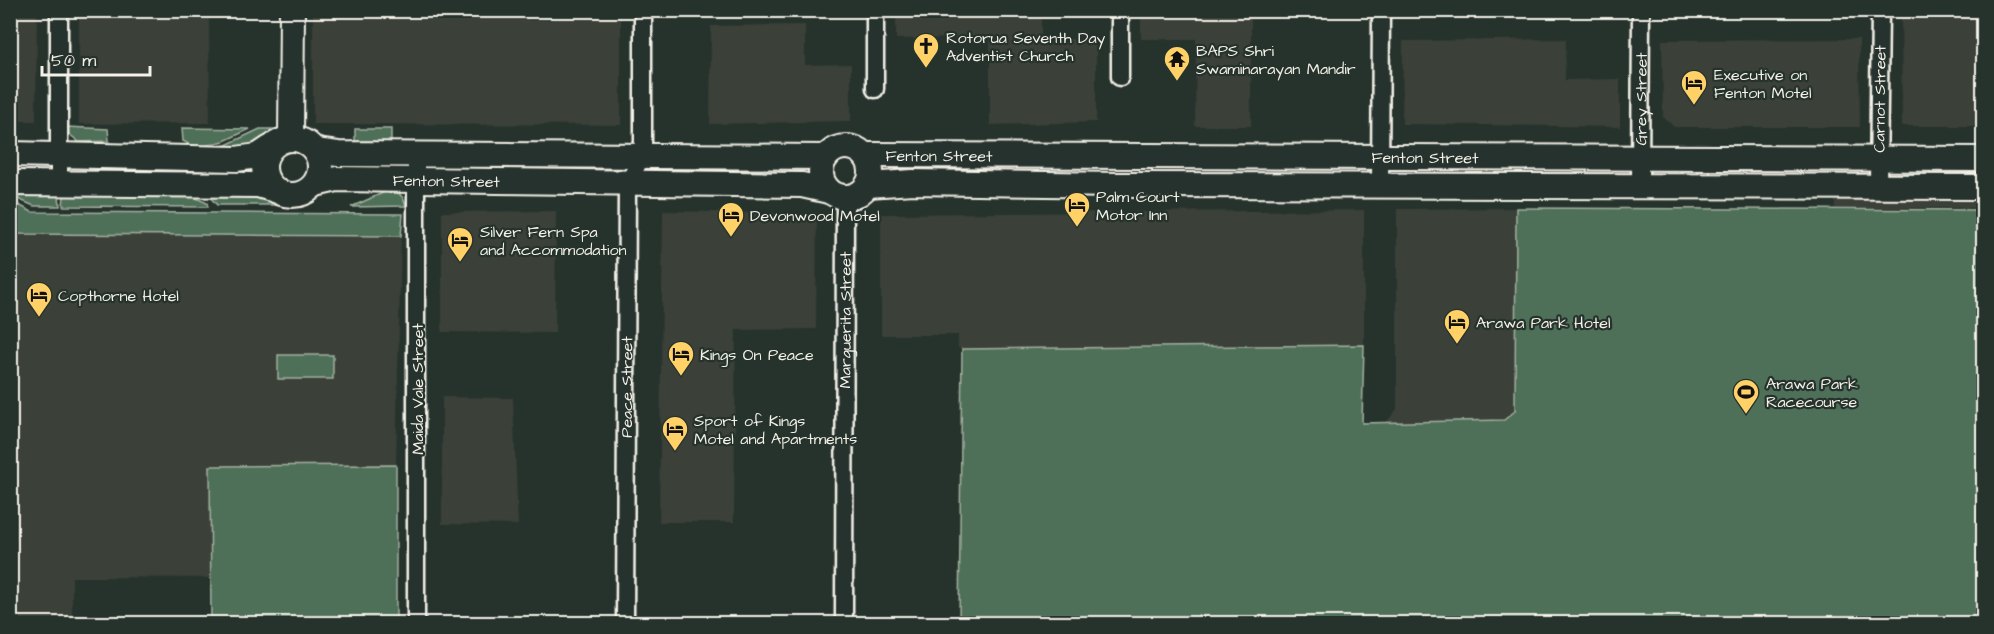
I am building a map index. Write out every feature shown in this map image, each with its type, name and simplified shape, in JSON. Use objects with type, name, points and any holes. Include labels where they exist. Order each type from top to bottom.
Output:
[{"type":"main road","points":[[275,190],[267,181],[263,167],[280,143],[292,10]]},
{"type":"main road","points":[[10,154],[236,159],[258,156],[280,143],[303,141],[315,151],[320,170],[315,184],[297,195],[288,195],[258,185],[10,183]]},
{"type":"main road","points":[[849,147],[865,155],[871,172],[868,185],[858,194],[837,194],[821,174],[826,158],[840,148],[849,147]]},
{"type":"main road","name":"Fenton Street","points":[[315,151],[338,154],[826,158]]},
{"type":"main road","name":"Fenton Street","points":[[865,155],[1983,159]]},
{"type":"main road","points":[[1119,157],[1119,185]]},
{"type":"main road","name":"Fenton Street","points":[[315,184],[337,179],[802,185],[837,194]]},
{"type":"main road","name":"Fenton Street","points":[[868,185],[913,182],[1119,185],[1983,187]]},
{"type":"street","points":[[59,10],[59,183]]},
{"type":"street","points":[[643,10],[643,155]]},
{"type":"street","points":[[875,10],[875,89]]},
{"type":"street","points":[[1120,10],[1120,77]]},
{"type":"street","points":[[1380,186],[1381,10]]},
{"type":"street","name":"Grey Street","points":[[1640,186],[1641,10]]},
{"type":"street","name":"Carnot Street","points":[[1878,187],[1880,10]]},
{"type":"street","name":"Maida Vale Street","points":[[416,155],[416,624]]},
{"type":"street","name":"Peace Street","points":[[625,624],[627,184],[643,155]]},
{"type":"street","name":"Marguerita Street","points":[[837,194],[844,624]]},
{"type":"shaded area","points":[[11,10],[37,11],[36,121],[11,121]]},
{"type":"shaded area","points":[[313,11],[373,11],[374,17],[419,16],[419,11],[528,11],[528,20],[621,17],[621,125],[313,124]]},
{"type":"shaded area","points":[[896,11],[1041,11],[1041,38],[1096,40],[1096,122],[990,125],[990,38],[896,39]]},
{"type":"shaded area","points":[[1141,11],[1251,11],[1251,126],[1195,126],[1196,39],[1141,39]]},
{"type":"shaded area","points":[[1901,11],[1983,11],[1983,126],[1902,126]]},
{"type":"shaded area","points":[[209,17],[210,123],[79,124],[79,18]]},
{"type":"shaded area","points":[[805,25],[805,65],[851,64],[851,121],[710,124],[711,26]]},
{"type":"shaded area","points":[[1566,39],[1565,80],[1620,79],[1620,127],[1402,124],[1403,41]]},
{"type":"shaded area","points":[[1859,39],[1860,127],[1674,127],[1663,117],[1662,40]]},
{"type":"shaded area","points":[[1835,198],[1983,199],[1983,208],[1835,208]]},
{"type":"shaded area","points":[[1516,208],[1515,411],[1504,420],[1386,423],[1397,409],[1397,209]]},
{"type":"shaded area","points":[[1364,210],[1364,345],[962,349],[958,348],[958,335],[881,335],[881,214]]},
{"type":"shaded area","points":[[556,211],[555,333],[442,332],[442,212]]},
{"type":"shaded area","points":[[663,211],[817,214],[816,329],[736,330],[734,522],[659,522]]},
{"type":"shaded area","points":[[11,234],[401,236],[396,465],[211,466],[211,578],[72,577],[72,623],[11,624]]},
{"type":"shaded area","points":[[442,397],[513,398],[518,525],[442,524]]},
{"type":"green space","points":[[66,127],[108,129],[109,141],[79,142],[68,133]]},
{"type":"green space","points":[[182,128],[250,129],[224,141],[196,148],[183,141]]},
{"type":"green space","points":[[260,129],[276,129],[271,139],[260,148],[203,151],[226,145]]},
{"type":"green space","points":[[355,129],[391,129],[391,143],[355,143]]},
{"type":"green space","points":[[394,188],[403,198],[406,206],[351,207]]},
{"type":"green space","points":[[249,190],[281,205],[217,205],[209,196]]},
{"type":"green space","points":[[11,196],[59,196],[60,206],[34,206]]},
{"type":"green space","points":[[64,196],[192,196],[207,203],[208,207],[63,206]]},
{"type":"green space","points":[[11,204],[17,204],[32,212],[403,214],[401,236],[11,234]]},
{"type":"green space","name":"Arawa Park Racecourse","points":[[1516,208],[1983,210],[1983,623],[959,623],[962,349],[1364,345],[1362,423],[1504,420],[1515,411]]},
{"type":"green space","points":[[278,355],[333,355],[333,379],[278,379]]},
{"type":"green space","points":[[396,465],[396,623],[211,623],[210,466]]},
{"type":"place","name":"Rotorua Seventh Day Adventist Church","points":[[926,69]]},
{"type":"place","name":"BAPS Shri Swaminarayan Mandir","points":[[1177,82]]},
{"type":"place","name":"Executive on Fenton Motel","points":[[1694,106]]},
{"type":"place","name":"Palm Court Motor Inn","points":[[1077,228]]},
{"type":"place","name":"Devonwood Motel","points":[[731,238]]},
{"type":"place","name":"Silver Fern Spa and Accommodation","points":[[460,263]]},
{"type":"place","name":"Copthorne Hotel","points":[[39,318]]},
{"type":"place","name":"Arawa Park Hotel","points":[[1457,345]]},
{"type":"place","name":"Kings On Peace","points":[[681,377]]},
{"type":"place","name":"Arawa Park Racecourse","points":[[1746,415]]},
{"type":"place","name":"Sport of Kings Motel and Apartments","points":[[675,452]]}]
